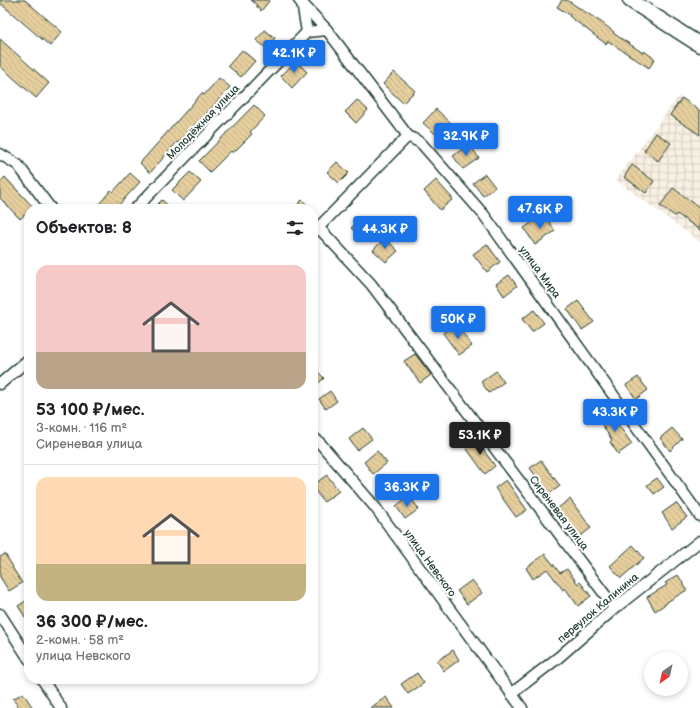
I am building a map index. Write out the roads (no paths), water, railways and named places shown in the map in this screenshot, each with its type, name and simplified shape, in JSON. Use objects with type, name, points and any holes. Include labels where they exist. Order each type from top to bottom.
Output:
[{"type":"street","points":[[630,0],[700,45]]},
{"type":"street","points":[[301,1],[307,32],[327,30]]},
{"type":"street","name":"улица Мира","points":[[301,1],[327,30],[408,136],[421,143],[484,215],[700,516]]},
{"type":"street","name":"Молодёжная улица","points":[[139,204],[307,32]]},
{"type":"street","points":[[318,228],[408,136]]},
{"type":"street","points":[[0,154],[18,165],[47,204]]},
{"type":"street","name":"Сиреневая улица","points":[[318,232],[371,284],[615,608]]},
{"type":"street","points":[[0,384],[24,363]]},
{"type":"street","name":"улица Невского","points":[[318,441],[375,507],[522,708]]},
{"type":"street","name":"переулок Калинина","points":[[511,694],[559,657],[615,608],[700,541]]},
{"type":"street","points":[[0,614],[24,651]]},
{"type":"street","points":[[45,684],[62,708]]}]
